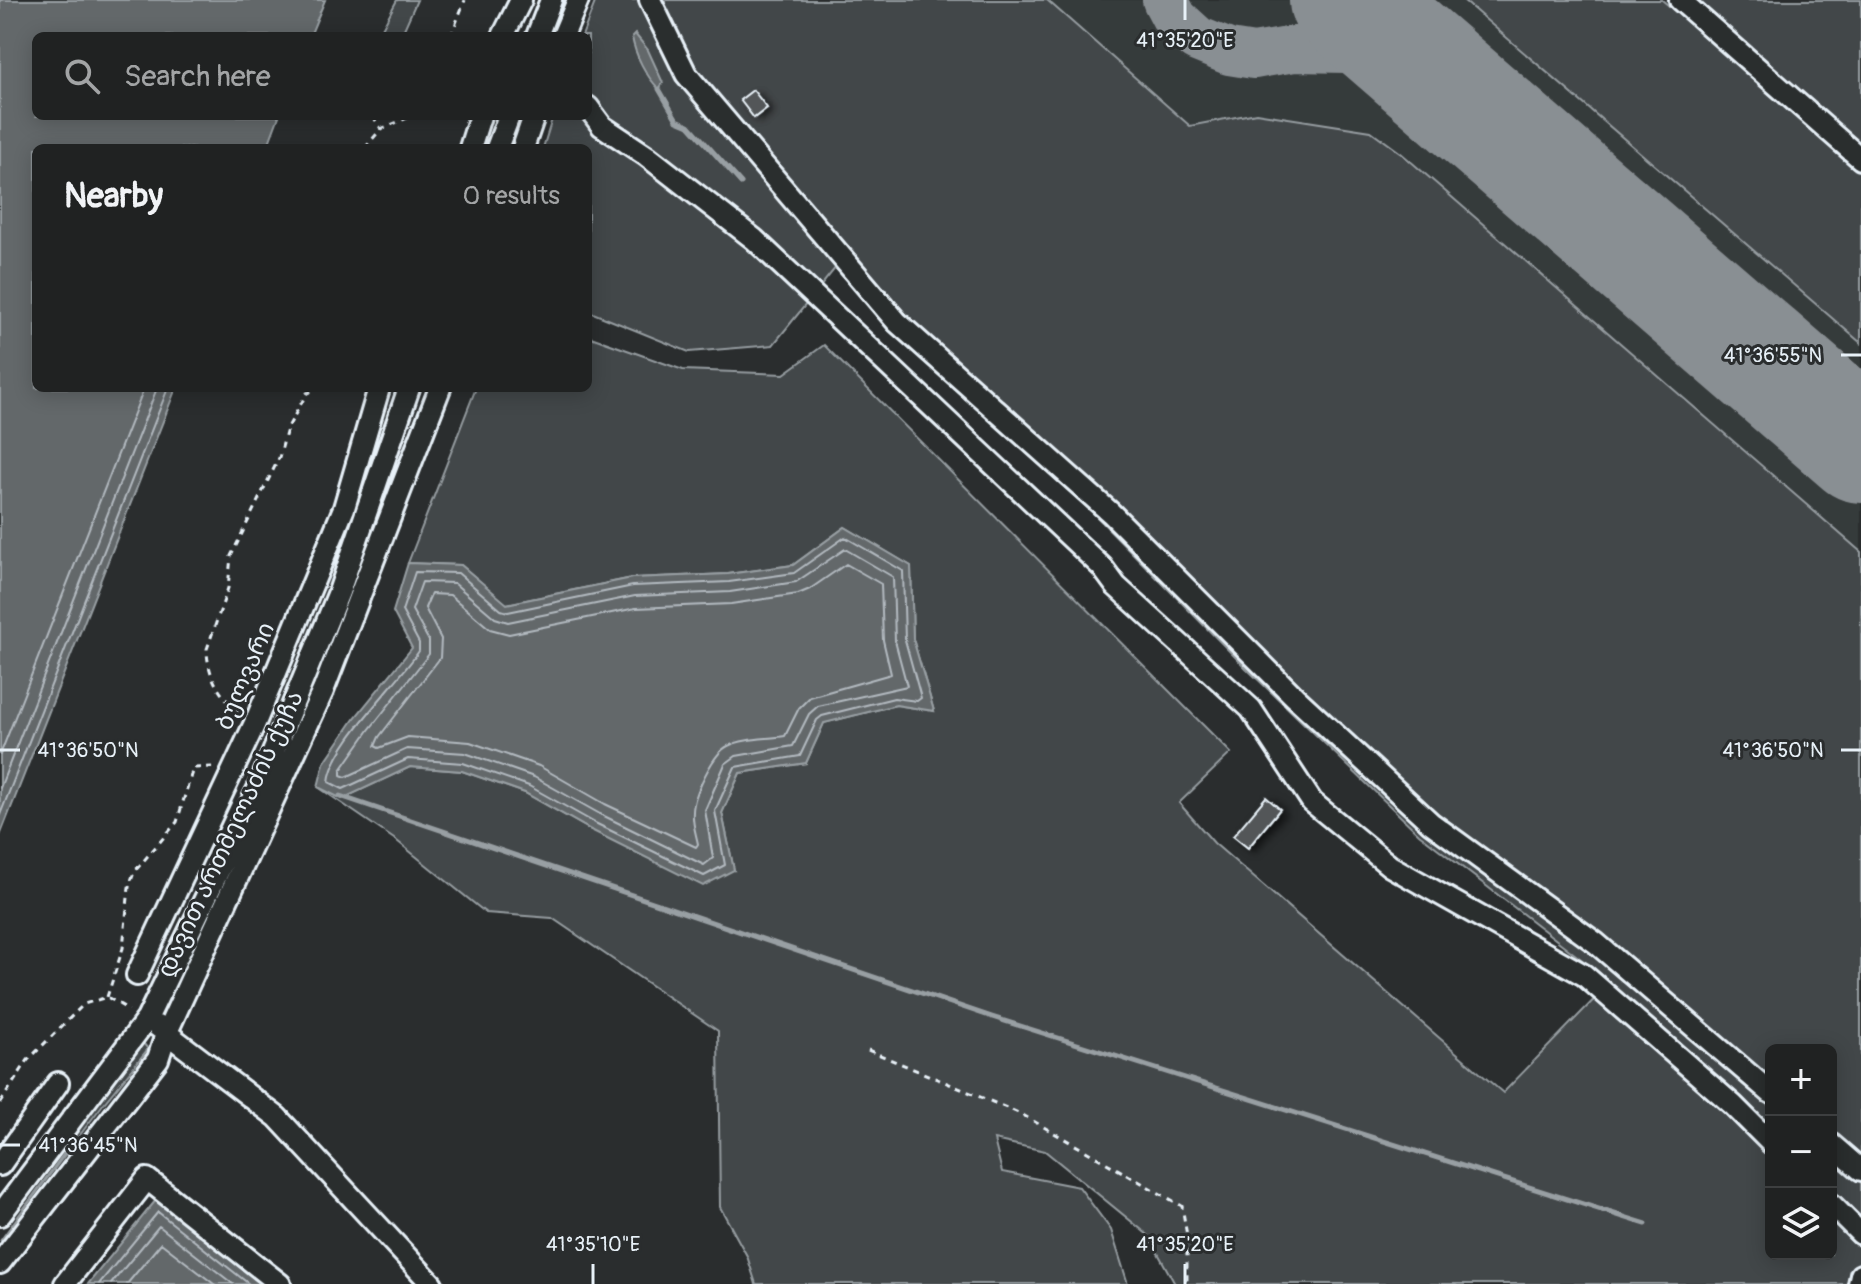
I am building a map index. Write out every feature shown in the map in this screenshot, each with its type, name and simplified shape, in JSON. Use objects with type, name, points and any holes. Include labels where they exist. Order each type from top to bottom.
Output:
[{"type":"street","points":[[505,32],[521,0]]},
{"type":"street","points":[[539,32],[551,0]]},
{"type":"street","points":[[566,32],[578,0]]},
{"type":"street","points":[[650,0],[686,74],[897,322],[1111,513],[1295,697],[1431,823],[1596,943],[1765,1088]]},
{"type":"street","points":[[1680,0],[1861,159]]},
{"type":"street","points":[[592,112],[602,126],[647,156],[754,239],[1102,567],[1116,586],[1251,709],[1312,802],[1390,866],[1584,975],[1733,1105],[1765,1137]]},
{"type":"street","points":[[471,144],[479,120]]},
{"type":"street","points":[[498,144],[508,120]]},
{"type":"street","points":[[524,144],[533,120]]},
{"type":"street","name":"ბულვარი","points":[[137,975],[255,723],[344,508],[378,392]]},
{"type":"street","name":"დავით ართმელაძის ქუჩა","points":[[0,1215],[147,1019],[258,789],[339,592],[408,392]]},
{"type":"street","name":"დავით ართმელაძის ქუჩა","points":[[0,1263],[158,1059],[166,1034],[323,691],[438,392]]},
{"type":"street","points":[[147,1019],[277,1117],[432,1284]]},
{"type":"street","points":[[0,1165],[58,1083]]},
{"type":"street","points":[[1837,1149],[1861,1170]]},
{"type":"street","points":[[65,1284],[147,1179],[280,1284]]},
{"type":"street","points":[[1837,1210],[1861,1234]]},
{"type":"street","points":[[1859,1284],[1861,1275]]},
{"type":"path","points":[[453,32],[465,0]]},
{"type":"path","points":[[375,120],[381,129]]},
{"type":"path","points":[[368,144],[381,129],[402,120]]},
{"type":"path","points":[[255,723],[228,703],[216,687],[207,649],[228,588],[231,556],[279,458],[287,429],[310,392]]},
{"type":"path","points":[[107,997],[123,948],[129,887],[134,872],[177,822],[193,768],[233,767]]},
{"type":"path","points":[[0,1103],[28,1060],[84,1004],[107,997],[147,1019]]},
{"type":"path","points":[[868,1050],[1021,1114],[1182,1206],[1187,1236],[1187,1284]]},
{"type":"shaded area","points":[[397,0],[417,0],[403,32],[380,32]]},
{"type":"shaded area","points":[[596,0],[1047,0],[1190,126],[1256,113],[1371,131],[1401,153],[1861,552],[1861,1284],[1175,1284],[1148,1235],[1045,1151],[994,1140],[1002,1172],[1079,1187],[1111,1230],[1128,1284],[756,1284],[747,1256],[720,1207],[718,1031],[552,918],[486,913],[397,841],[318,787],[342,799],[410,767],[462,771],[525,793],[591,830],[734,870],[722,813],[740,773],[806,763],[824,723],[896,705],[934,711],[913,639],[911,566],[845,527],[793,565],[728,574],[632,578],[506,604],[461,565],[408,563],[474,392],[592,392],[592,337],[683,370],[784,374],[824,345],[1231,753],[1179,803],[1214,843],[1503,1093],[1611,982],[1419,834],[1248,670],[1092,512],[888,328],[836,267],[773,345],[689,352],[592,313],[592,144],[544,144],[552,120],[592,120],[592,32],[584,32]]},
{"type":"shaded area","points":[[637,0],[1694,0],[1861,146],[1861,1192],[1837,1078],[1837,1044],[1765,1044],[1765,1111],[1598,971],[1419,834],[1248,670],[1092,512],[888,328],[669,73]]},
{"type":"shaded area","points":[[1463,0],[1662,0],[1861,168],[1861,343]]},
{"type":"shaded area","points":[[1694,0],[1861,0],[1861,146]]},
{"type":"shaded area","points":[[139,1038],[148,1049],[0,1241],[62,1156]]},
{"type":"water","points":[[0,0],[325,0],[312,32],[32,32],[32,120],[278,120],[268,144],[32,144],[32,392],[174,392],[0,836]]},
{"type":"water","points":[[635,34],[648,50],[663,83],[659,89],[638,58],[632,37]]},
{"type":"water","points":[[845,527],[911,566],[913,639],[934,711],[896,705],[824,723],[806,763],[740,773],[722,813],[734,870],[703,886],[525,793],[462,771],[410,767],[342,799],[318,787],[324,763],[354,719],[412,648],[393,612],[408,563],[461,565],[507,604],[632,578],[728,574],[793,565]]},
{"type":"water","points":[[156,1200],[262,1284],[88,1284]]},
{"type":"building","points":[[753,90],[767,108],[754,118],[740,100]]},
{"type":"building","points":[[1266,797],[1280,809],[1248,848],[1233,836]]},
{"type":"waterway","points":[[659,89],[677,120],[689,125],[741,183]]},
{"type":"waterway","points":[[340,796],[992,1017],[1646,1224]]},
{"type":"taxiway","points":[[1165,0],[1175,19],[1197,39],[1229,52],[1254,56],[1294,49],[1375,54],[1420,65],[1463,100]]},
{"type":"taxiway","points":[[1380,0],[1445,76]]},
{"type":"runway","points":[[1347,0],[1861,445]]}]
